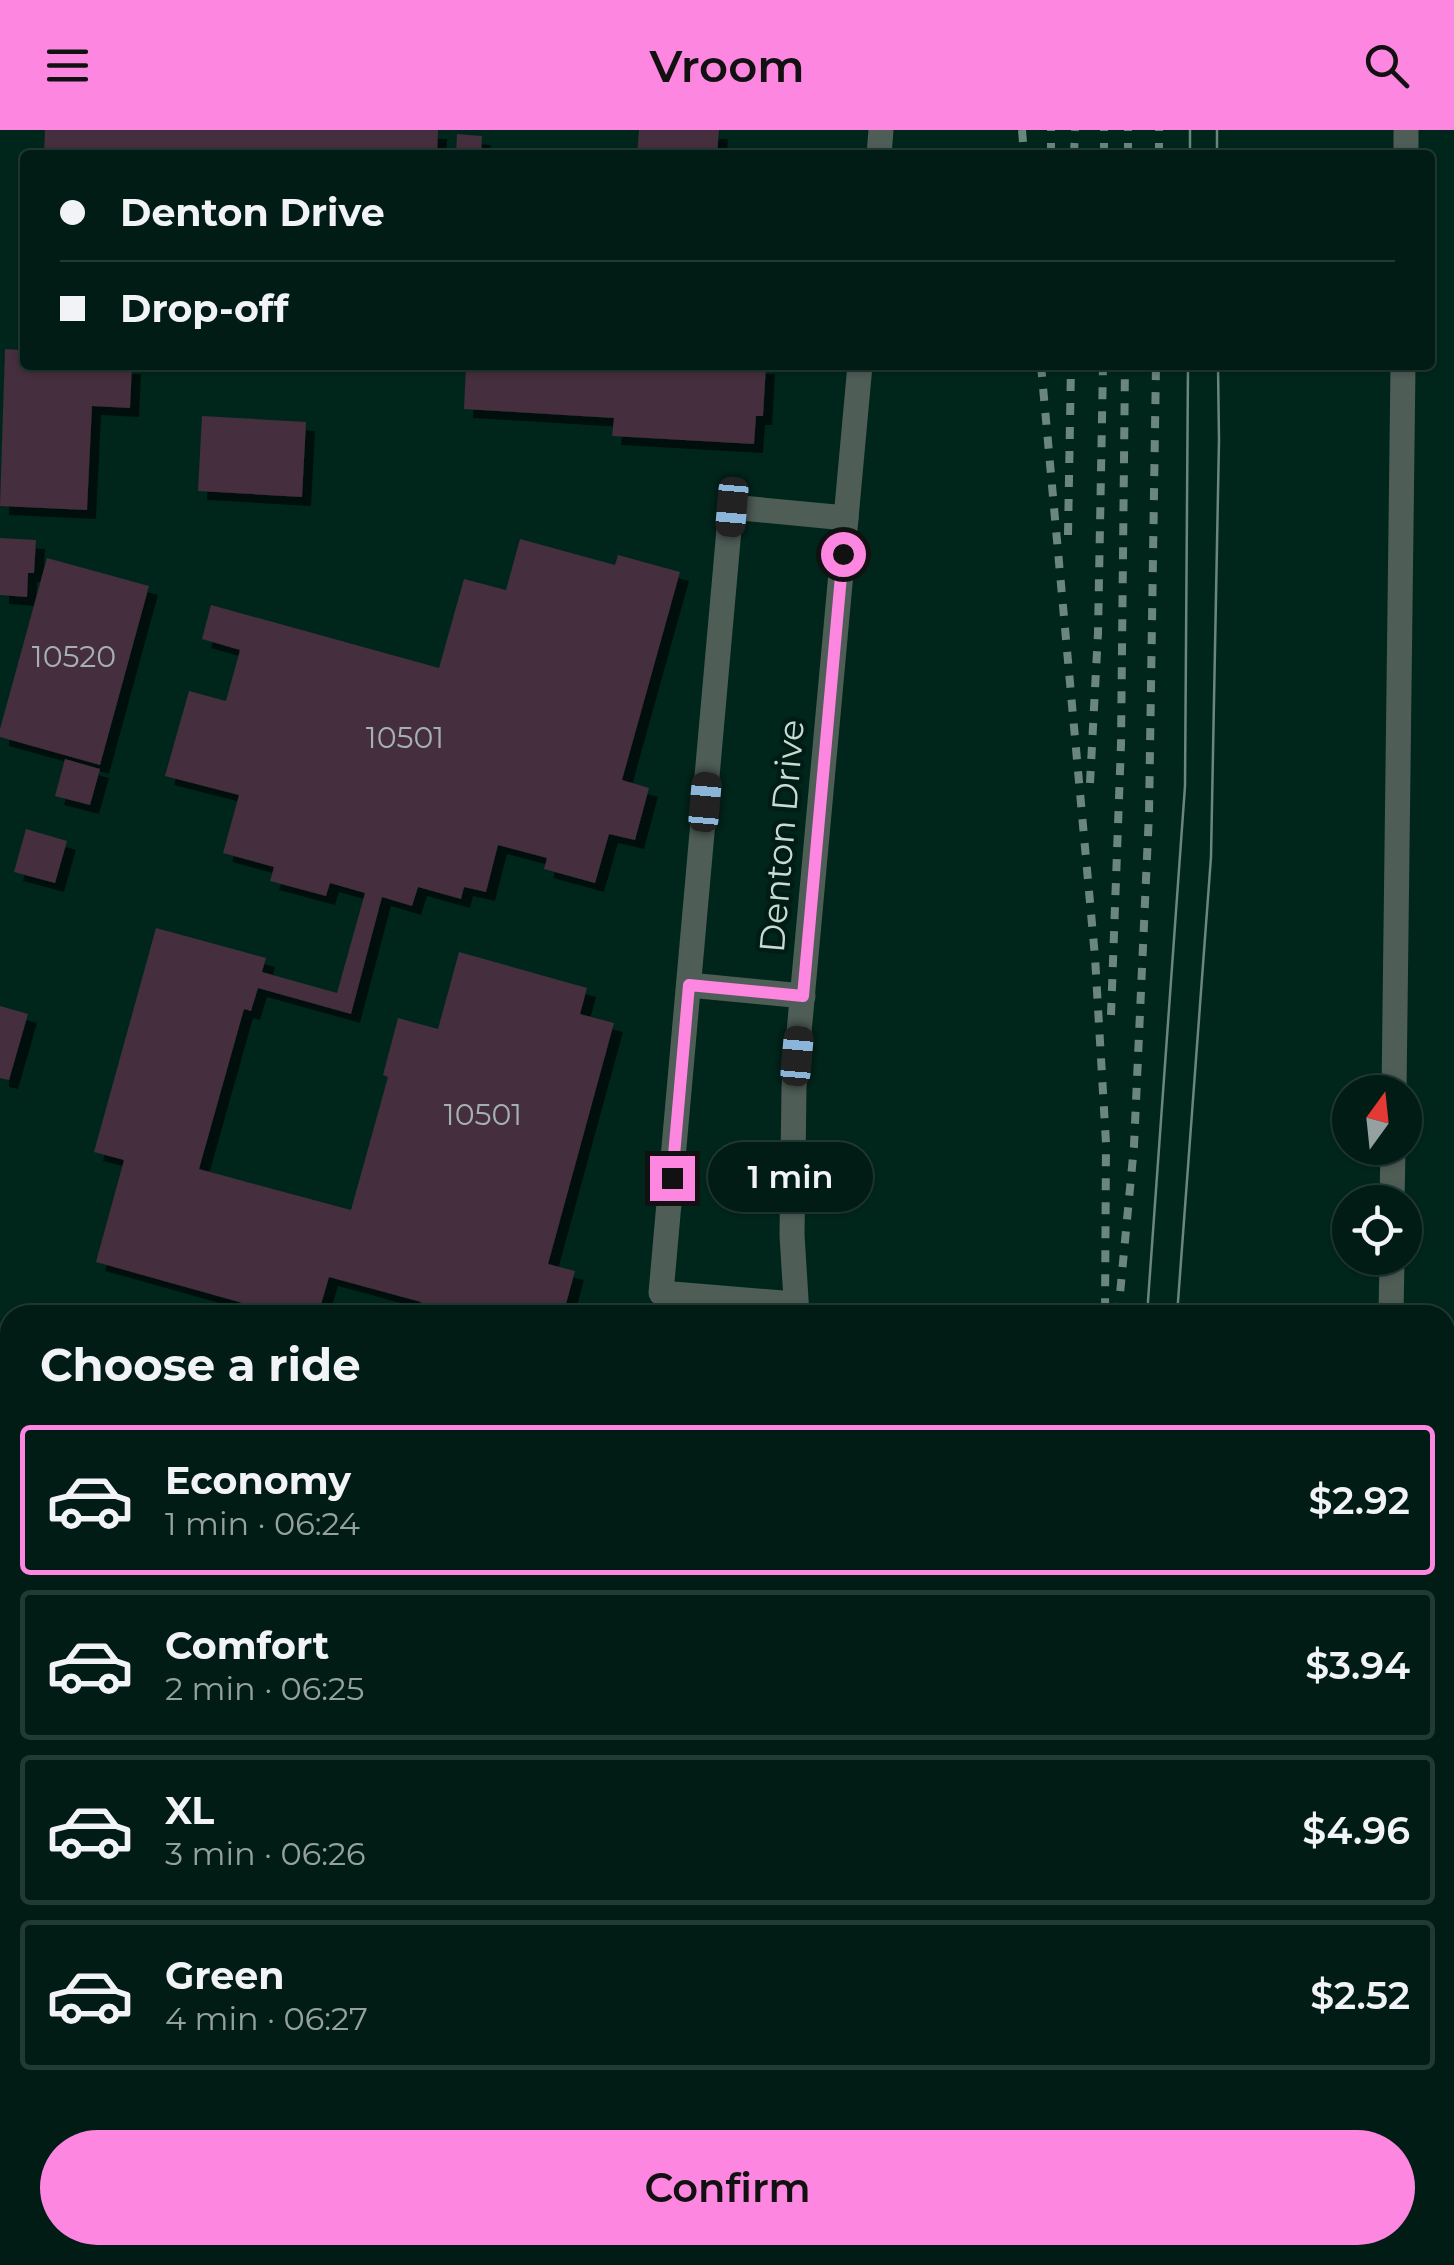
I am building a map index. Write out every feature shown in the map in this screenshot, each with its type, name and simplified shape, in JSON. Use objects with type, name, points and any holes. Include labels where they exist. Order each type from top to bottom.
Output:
[{"type":"street","name":"Denton Drive","points":[[796,1305],[792,1235],[794,1087],[860,370]]},
{"type":"street","points":[[1394,1075],[1403,370]]},
{"type":"street","points":[[756,1305],[661,1293],[732,507],[846,518]]},
{"type":"street","points":[[689,985],[803,996]]},
{"type":"street","points":[[1391,1305],[1392,1275]]},
{"type":"building","points":[[45,130],[438,130],[437,150],[44,150]]},
{"type":"building","points":[[639,130],[719,130],[717,150],[637,150]]},
{"type":"building","points":[[457,134],[482,136],[481,150],[456,150]]},
{"type":"building","points":[[5,349],[20,350],[20,370],[132,370],[130,408],[92,406],[87,510],[0,506]]},
{"type":"building","points":[[466,370],[766,370],[763,416],[756,416],[754,444],[612,436],[614,418],[464,409]]},
{"type":"building","points":[[202,416],[306,422],[302,497],[198,491]]},
{"type":"building","points":[[0,538],[36,540],[34,573],[28,573],[27,597],[0,595]]},
{"type":"building","points":[[520,539],[615,565],[618,555],[680,572],[622,780],[649,788],[635,840],[609,834],[595,883],[544,869],[547,858],[498,845],[486,892],[464,887],[461,899],[418,887],[412,906],[382,897],[351,1014],[258,988],[251,1011],[244,1009],[199,1169],[351,1210],[388,1077],[383,1075],[398,1018],[438,1029],[459,952],[587,988],[580,1014],[614,1023],[548,1264],[575,1271],[566,1305],[420,1305],[421,1302],[329,1277],[321,1305],[250,1305],[96,1262],[124,1160],[94,1152],[156,928],[266,958],[262,972],[337,993],[365,893],[330,883],[326,896],[270,881],[274,867],[223,853],[239,795],[165,776],[189,691],[226,701],[240,650],[202,639],[211,605],[439,668],[464,579],[506,590]]},
{"type":"building","points":[[47,558],[149,586],[100,765],[0,737]]},
{"type":"building","points":[[65,759],[100,769],[90,805],[55,796]]},
{"type":"building","points":[[26,829],[67,841],[55,883],[14,872]]},
{"type":"building","points":[[0,1006],[28,1014],[9,1080],[0,1078]]},
{"type":"tram line","points":[[1190,130],[1190,150]]},
{"type":"tram line","points":[[1217,130],[1217,150]]},
{"type":"tram line","points":[[1148,1305],[1185,786],[1188,370]]},
{"type":"tram line","points":[[1178,1305],[1211,857],[1218,370]]},
{"type":"railway","points":[[1022,130],[1024,150]]},
{"type":"railway","points":[[1051,130],[1051,150]]},
{"type":"railway","points":[[1074,150],[1075,130]]},
{"type":"railway","points":[[1104,130],[1104,150]]},
{"type":"railway","points":[[1128,130],[1128,150]]},
{"type":"railway","points":[[1159,130],[1159,150]]},
{"type":"railway","points":[[1041,370],[1095,957],[1106,1143],[1105,1305]]},
{"type":"railway","points":[[1068,535],[1071,370]]},
{"type":"railway","points":[[1090,783],[1098,633],[1103,370]]},
{"type":"railway","points":[[1111,1015],[1121,744],[1125,370]]},
{"type":"railway","points":[[1119,1305],[1134,1146],[1149,813],[1156,370]]},
{"type":"route","points":[[672,1178],[689,985],[803,996],[843,554]]}]
